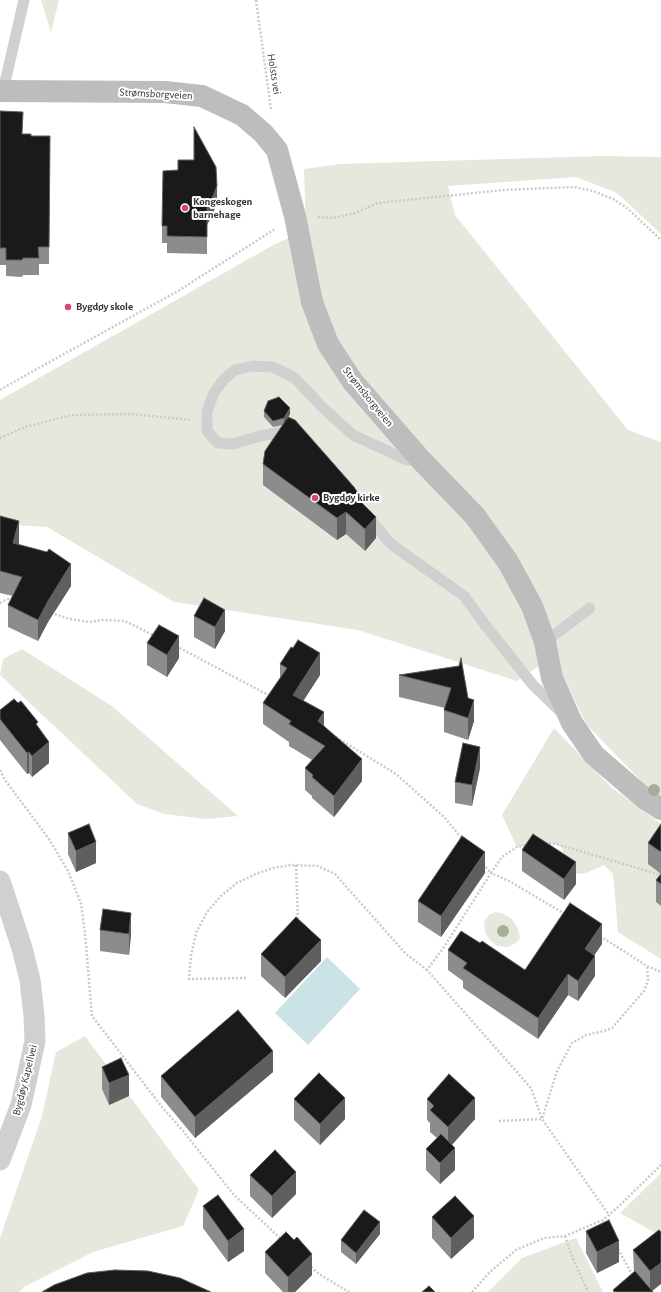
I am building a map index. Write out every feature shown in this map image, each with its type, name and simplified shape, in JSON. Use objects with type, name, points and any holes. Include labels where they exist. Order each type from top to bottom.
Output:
[{"type":"street","name":"Strømsborgveien","points":[[2,91],[165,92],[202,96],[242,115],[263,133],[277,150],[295,216],[312,302],[328,344],[353,382],[421,460],[475,516],[508,562],[532,606],[545,642],[552,678],[572,723],[594,755],[644,798],[661,808]]},
{"type":"street","name":"Bygdøy Kapellvei","points":[[0,1160],[21,1105],[35,1041],[30,980],[22,948],[1,886]]},
{"type":"lane","points":[[2,91],[24,0]]},
{"type":"lane","points":[[299,436],[288,431],[260,436],[233,444],[218,443],[207,431],[207,411],[214,393],[223,380],[235,370],[253,366],[273,367],[295,378],[321,406],[353,435],[407,460],[421,460]]},
{"type":"lane","points":[[364,510],[370,521],[391,544],[464,596],[486,626],[534,685],[572,723]]},
{"type":"lane","points":[[545,642],[590,608]]},
{"type":"path","name":"Holsts vei","points":[[256,0],[271,112]]},
{"type":"path","points":[[0,390],[178,291],[295,216],[333,218],[355,213],[378,203],[503,190],[574,187],[593,191],[613,199],[627,208],[661,240]]},
{"type":"path","points":[[0,438],[25,427],[72,415],[131,414],[207,422]]},
{"type":"path","points":[[0,603],[8,599],[21,597]]},
{"type":"path","points":[[49,612],[70,619],[90,622],[102,620],[125,621],[159,638]]},
{"type":"path","points":[[173,645],[274,699]]},
{"type":"path","points":[[335,737],[396,774],[444,817],[467,845]]},
{"type":"path","points":[[0,770],[49,839],[68,870],[81,903],[92,1016],[162,1107],[234,1195],[283,1240]]},
{"type":"path","points":[[541,842],[556,844],[661,875]]},
{"type":"path","points":[[426,970],[444,947],[502,857],[516,847],[529,845]]},
{"type":"path","points":[[481,862],[491,873],[509,881],[568,915]]},
{"type":"path","points":[[296,865],[298,923]]},
{"type":"path","points":[[246,978],[189,979],[191,956],[196,933],[207,912],[222,895],[237,883],[273,868],[296,865],[318,866],[335,874],[406,954],[426,970],[530,1088],[542,1119],[609,1215]]},
{"type":"path","points":[[596,933],[646,966],[661,972]]},
{"type":"path","points":[[542,1119],[556,1071],[572,1043],[586,1035],[612,1028],[644,991],[648,980],[646,966]]},
{"type":"path","points":[[499,1121],[542,1119]]},
{"type":"path","points":[[472,1292],[490,1272],[516,1250],[544,1238],[565,1236],[603,1220],[661,1165]]},
{"type":"path","points":[[603,1220],[606,1226]]},
{"type":"path","points":[[565,1236],[570,1254],[588,1292]]},
{"type":"path","points":[[616,1246],[634,1277]]},
{"type":"path","points":[[309,1265],[319,1274],[349,1292]]},
{"type":"shaded area","points":[[41,0],[59,0],[51,32]]},
{"type":"shaded area","points":[[602,156],[661,157],[661,234],[617,193],[576,177],[448,186],[455,215],[628,430],[661,442],[661,797],[647,787],[586,724],[554,656],[517,681],[358,630],[174,602],[47,527],[0,524],[0,400],[275,244],[306,231],[304,169],[340,164]]},
{"type":"shaded area","points":[[22,649],[112,706],[238,816],[206,819],[164,814],[137,804],[0,675],[3,659]]},
{"type":"shaded area","points":[[554,728],[611,787],[661,824],[661,959],[618,932],[613,874],[604,865],[586,873],[577,874],[567,865],[562,848],[556,844],[541,843],[517,847],[502,815]]},
{"type":"shaded area","points":[[495,912],[502,913],[512,919],[518,929],[520,938],[516,943],[508,947],[497,946],[485,933],[484,922],[489,915]]},
{"type":"shaded area","points":[[85,1036],[199,1190],[183,1226],[93,1252],[24,1287],[19,1292],[0,1292],[0,1238],[42,1116],[56,1052]]},
{"type":"shaded area","points":[[661,1173],[661,1236],[620,1213]]},
{"type":"shaded area","points":[[576,1238],[603,1292],[488,1292],[522,1258]]},
{"type":"water","points":[[327,957],[360,989],[308,1045],[275,1013]]},
{"type":"building","points":[[0,111],[23,112],[22,134],[31,134],[31,136],[50,136],[49,247],[38,247],[39,258],[6,260],[6,248],[0,248]]},
{"type":"building","points":[[194,127],[216,167],[217,186],[207,208],[207,237],[167,236],[167,226],[162,226],[163,171],[178,170],[178,160],[194,160]]},
{"type":"building","points":[[279,397],[290,408],[284,418],[273,421],[264,411],[268,401]]},
{"type":"building","points":[[288,417],[295,420],[354,487],[360,496],[358,499],[376,517],[365,529],[346,512],[337,518],[263,464],[265,451]]},
{"type":"building","points":[[0,516],[19,521],[13,543],[47,552],[49,549],[71,564],[38,620],[8,605],[22,577],[0,571]]},
{"type":"building","points":[[204,598],[225,610],[215,627],[194,616]]},
{"type":"building","points":[[159,625],[179,636],[167,655],[147,643]]},
{"type":"building","points":[[298,640],[320,653],[293,695],[324,712],[318,721],[362,759],[334,796],[312,777],[313,775],[305,768],[325,746],[289,724],[291,721],[263,703],[287,668],[280,664],[291,647],[293,648]]},
{"type":"building","points":[[461,658],[468,698],[474,700],[468,718],[444,710],[451,688],[399,675],[459,666]]},
{"type":"building","points":[[14,699],[18,703],[21,701],[38,722],[36,724],[49,742],[32,756],[29,752],[27,753],[0,719],[0,710]]},
{"type":"building","points":[[463,743],[480,747],[472,785],[455,782]]},
{"type":"building","points":[[89,824],[96,842],[76,851],[68,833]]},
{"type":"building","points":[[661,824],[661,852],[648,843]]},
{"type":"building","points":[[533,834],[576,862],[564,879],[522,850]]},
{"type":"building","points":[[462,836],[485,852],[441,916],[418,901]]},
{"type":"building","points":[[661,874],[661,884],[656,880]]},
{"type":"building","points":[[570,903],[602,924],[585,949],[595,956],[578,981],[568,974],[538,1018],[463,968],[467,963],[448,950],[461,931],[480,943],[482,941],[525,970]]},
{"type":"building","points":[[103,909],[131,913],[129,934],[100,930]]},
{"type":"building","points":[[296,917],[321,940],[285,977],[261,954]]},
{"type":"building","points":[[238,1010],[273,1051],[195,1117],[161,1076]]},
{"type":"building","points":[[121,1058],[129,1075],[109,1083],[102,1067]]},
{"type":"building","points":[[319,1073],[345,1098],[320,1124],[294,1099]]},
{"type":"building","points":[[449,1074],[475,1098],[448,1127],[430,1110],[434,1106],[427,1099]]},
{"type":"building","points":[[441,1134],[455,1148],[440,1163],[426,1149]]},
{"type":"building","points":[[275,1150],[296,1172],[272,1196],[250,1175]]},
{"type":"building","points":[[218,1195],[244,1229],[228,1241],[203,1206]]},
{"type":"building","points":[[455,1196],[474,1216],[451,1238],[432,1217]]},
{"type":"building","points":[[364,1210],[380,1222],[356,1253],[341,1240]]},
{"type":"building","points":[[609,1220],[619,1241],[597,1252],[586,1231]]},
{"type":"building","points":[[659,1230],[661,1232],[661,1263],[650,1271],[633,1250]]},
{"type":"building","points":[[286,1232],[294,1240],[297,1237],[312,1254],[288,1277],[265,1252]]},
{"type":"building","points":[[115,1270],[148,1271],[180,1278],[211,1292],[42,1292],[54,1285],[87,1273]]},
{"type":"building","points":[[635,1271],[653,1292],[615,1292],[613,1290]]},
{"type":"building","points":[[429,1286],[435,1292],[422,1292]]},
{"type":"place","name":"Kongeskogen barnehage","points":[[185,208]]},
{"type":"place","name":"Bygdøy skole","points":[[68,307]]},
{"type":"place","name":"Bygdøy kirke","points":[[315,498]]}]
